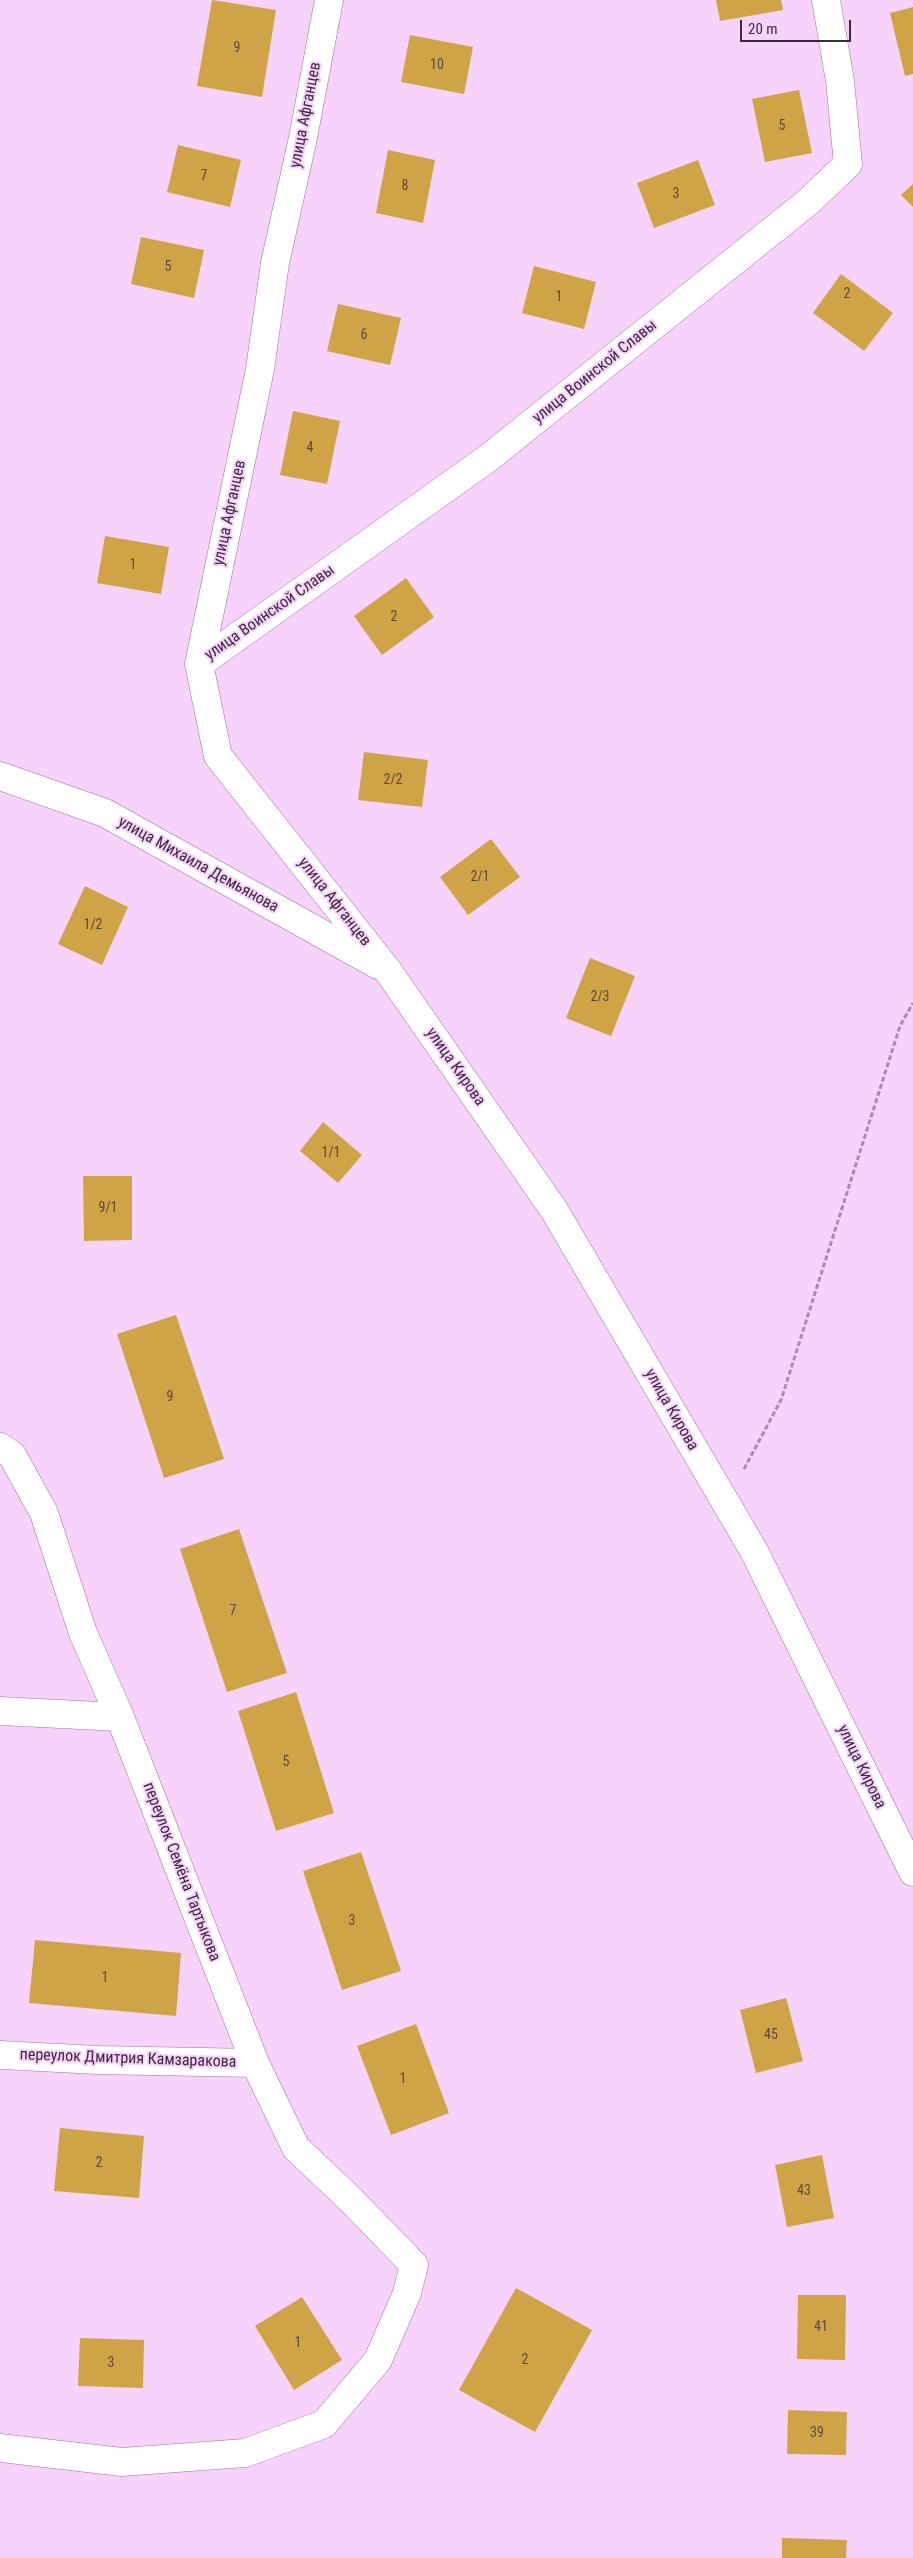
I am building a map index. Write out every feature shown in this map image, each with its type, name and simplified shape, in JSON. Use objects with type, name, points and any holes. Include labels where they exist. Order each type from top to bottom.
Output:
[{"type":"street","name":"улица Афганцев","points":[[329,0],[303,138],[275,264],[260,368],[199,664],[218,756],[388,971]]},
{"type":"street","name":"улица Воинской Славы","points":[[199,664],[487,459],[808,202],[848,164],[840,81],[826,0]]},
{"type":"street","name":"улица Михаила Демьянова","points":[[0,776],[105,813],[388,971]]},
{"type":"street","name":"улица Кирова","points":[[388,971],[554,1210],[726,1503],[754,1552],[913,1872]]},
{"type":"street","name":"переулок Семёна Тартыкова","points":[[0,1447],[12,1455],[44,1513],[83,1633],[120,1717],[256,2062],[296,2148],[351,2200],[414,2265],[407,2293],[378,2360],[324,2424],[245,2453],[122,2462],[0,2448]]},
{"type":"street","points":[[0,1711],[120,1717]]},
{"type":"street","name":"переулок Дмитрия Камзаракова","points":[[0,2055],[98,2060],[256,2062]]},
{"type":"path","points":[[726,1503],[781,1400],[900,1026],[913,1003]]},
{"type":"building","points":[[212,0],[276,10],[262,97],[197,86]]},
{"type":"building","points":[[716,0],[781,0],[783,10],[720,21]]},
{"type":"building","points":[[913,7],[913,74],[905,76],[890,13]]},
{"type":"building","points":[[410,35],[473,47],[464,94],[401,82]]},
{"type":"building","points":[[799,90],[812,153],[765,162],[752,99]]},
{"type":"building","points":[[178,145],[241,160],[230,207],[167,192]]},
{"type":"building","points":[[388,150],[435,160],[423,223],[376,213]]},
{"type":"building","points":[[698,160],[715,205],[654,228],[637,183]]},
{"type":"building","points":[[913,184],[913,207],[901,195]]},
{"type":"building","points":[[141,237],[204,250],[194,298],[131,284]]},
{"type":"building","points":[[534,266],[596,282],[584,329],[522,313]]},
{"type":"building","points":[[841,274],[893,313],[864,351],[813,313]]},
{"type":"building","points":[[338,304],[401,318],[390,365],[327,351]]},
{"type":"building","points":[[293,411],[340,421],[327,484],[280,475]]},
{"type":"building","points":[[105,536],[169,547],[161,594],[97,583]]},
{"type":"building","points":[[406,578],[434,617],[382,655],[354,616]]},
{"type":"building","points":[[364,752],[428,760],[422,807],[358,800]]},
{"type":"building","points":[[491,839],[520,877],[468,915],[440,877]]},
{"type":"building","points":[[85,886],[128,907],[102,965],[58,944]]},
{"type":"building","points":[[590,958],[635,976],[611,1036],[566,1018]]},
{"type":"building","points":[[323,1122],[362,1155],[338,1183],[300,1151]]},
{"type":"building","points":[[83,1176],[132,1176],[132,1240],[84,1241]]},
{"type":"building","points":[[176,1315],[224,1459],[164,1478],[117,1334]]},
{"type":"building","points":[[239,1529],[287,1673],[227,1692],[180,1549]]},
{"type":"building","points":[[296,1692],[334,1813],[276,1831],[238,1711]]},
{"type":"building","points":[[361,1852],[401,1971],[342,1990],[303,1871]]},
{"type":"building","points":[[35,1940],[181,1953],[176,2016],[29,2003]]},
{"type":"building","points":[[786,1998],[803,2061],[756,2073],[740,2010]]},
{"type":"building","points":[[416,2024],[449,2113],[391,2135],[357,2046]]},
{"type":"building","points":[[60,2128],[144,2136],[139,2198],[54,2191]]},
{"type":"building","points":[[822,2155],[834,2218],[787,2227],[775,2165]]},
{"type":"building","points":[[516,2288],[592,2330],[535,2432],[459,2390]]},
{"type":"building","points":[[798,2295],[846,2295],[845,2360],[797,2359]]},
{"type":"building","points":[[302,2297],[342,2360],[294,2390],[255,2326]]},
{"type":"building","points":[[80,2338],[144,2340],[143,2388],[78,2386]]},
{"type":"building","points":[[788,2410],[847,2412],[846,2455],[787,2454]]},
{"type":"building","points":[[782,2538],[847,2540],[846,2558],[782,2558]]}]
